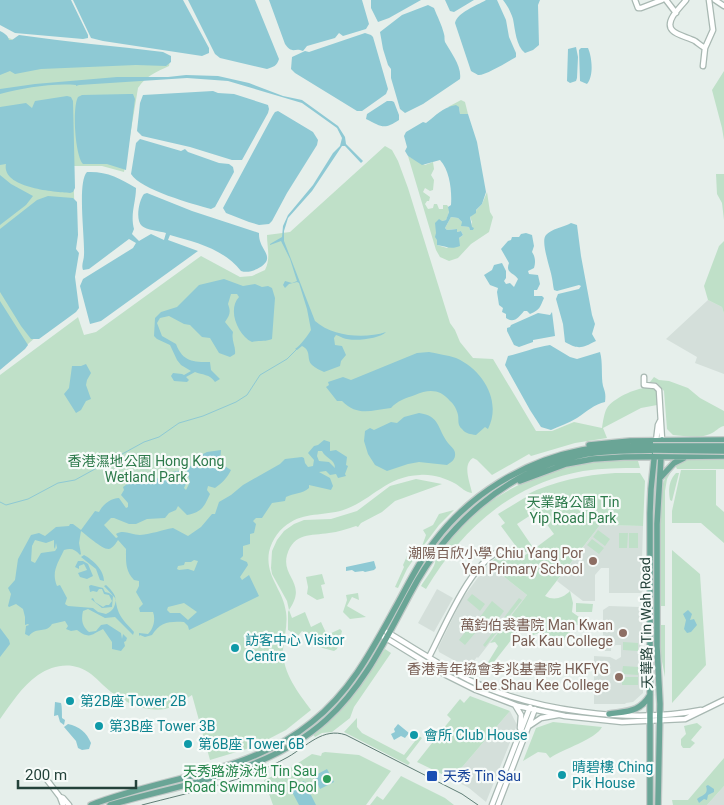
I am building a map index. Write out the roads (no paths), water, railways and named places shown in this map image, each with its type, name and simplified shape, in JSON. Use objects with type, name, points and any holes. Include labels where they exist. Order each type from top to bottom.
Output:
[{"type":"main road","points":[[509,485],[556,467],[579,461],[616,457],[656,447],[724,440]]},
{"type":"main road","points":[[532,466],[540,459],[580,447],[613,442],[656,447],[724,450]]},
{"type":"main road","points":[[110,805],[123,803],[243,768],[273,756],[318,727],[344,702],[367,673],[420,563],[443,530],[480,497],[508,478],[532,466],[593,449],[724,446]]},
{"type":"main road","points":[[656,447],[662,456],[724,456]]},
{"type":"main road","name":"天華路 Tin Wah Road","points":[[656,447],[662,456],[657,537],[658,805]]},
{"type":"main road","name":"天華路 Tin Wah Road","points":[[650,805],[650,489],[656,447]]},
{"type":"main road","points":[[660,481],[664,472],[674,463],[691,456]]},
{"type":"main road","points":[[91,805],[120,795],[241,762],[278,746],[314,721],[339,698],[405,609],[412,590],[425,567],[448,535],[475,509],[509,485],[555,460]]},
{"type":"main road","points":[[609,714],[635,710],[640,707],[651,692]]},
{"type":"street","points":[[635,0],[638,8],[664,0],[676,13]]},
{"type":"street","points":[[686,0],[676,13],[670,26],[674,32],[705,48]]},
{"type":"street","points":[[703,66],[705,48],[713,30],[709,0]]},
{"type":"street","points":[[715,0],[724,6]]},
{"type":"street","points":[[644,377],[644,384],[655,386],[659,390],[660,421],[656,447]]},
{"type":"street","points":[[429,656],[470,581],[489,557],[503,550]]},
{"type":"street","points":[[386,634],[479,684],[535,702],[566,709],[651,718]]},
{"type":"street","points":[[386,634],[461,683],[514,704],[560,715],[608,721],[659,717],[685,719],[724,700]]},
{"type":"street","points":[[492,805],[514,747],[535,702]]},
{"type":"street","points":[[514,704],[519,710],[521,721],[514,747]]},
{"type":"street","points":[[498,805],[528,728],[532,709]]},
{"type":"street","points":[[528,728],[541,718],[560,715]]},
{"type":"street","points":[[44,776],[60,797],[63,805]]},
{"type":"street","points":[[60,797],[68,805]]},
{"type":"water","points":[[0,0],[71,0],[88,38],[15,33],[0,25]]},
{"type":"water","points":[[73,0],[183,0],[209,48],[209,53],[202,56],[91,38]]},
{"type":"water","points":[[188,0],[255,0],[279,59],[277,63],[267,69],[220,58],[215,54]]},
{"type":"water","points":[[269,0],[362,0],[369,24],[366,29],[343,36],[339,33],[335,38],[307,46],[303,51],[292,50],[285,44]]},
{"type":"water","points":[[371,0],[421,0],[378,22],[371,8]]},
{"type":"water","points":[[445,0],[474,0],[454,12],[450,11]]},
{"type":"water","points":[[486,0],[497,0],[506,20],[509,37],[516,57],[491,71],[478,75],[471,71],[455,23],[463,12]]},
{"type":"water","points":[[503,0],[540,0],[538,5],[539,45],[533,50],[525,53],[522,50],[516,37],[512,16]]},
{"type":"water","points":[[428,5],[434,8],[445,42],[458,64],[460,79],[423,104],[405,113],[400,109],[380,32],[402,15]]},
{"type":"water","points":[[0,31],[7,35],[9,40],[19,35],[163,52],[171,56],[171,62],[166,66],[136,65],[41,69],[15,74],[10,71],[0,75]]},
{"type":"water","points":[[365,33],[373,37],[388,89],[386,94],[362,111],[357,111],[291,69],[292,57],[305,51],[309,52]]},
{"type":"water","points":[[576,47],[578,57],[577,78],[576,81],[570,83],[567,81],[568,49]]},
{"type":"water","points":[[581,48],[588,48],[591,56],[591,76],[587,84],[580,81],[579,50]]},
{"type":"water","points":[[218,76],[249,83],[283,96],[302,100],[338,126],[345,137],[346,144],[363,161],[361,163],[345,146],[342,146],[312,191],[288,218],[284,231],[284,241],[315,321],[331,330],[349,335],[359,336],[386,332],[372,338],[359,340],[347,339],[336,335],[334,338],[335,345],[342,346],[346,355],[341,361],[340,366],[324,372],[310,363],[305,348],[302,346],[297,350],[295,349],[311,330],[307,309],[299,283],[289,284],[285,288],[283,285],[285,281],[292,283],[297,281],[290,259],[281,241],[270,245],[282,237],[283,226],[288,215],[313,185],[333,153],[340,146],[342,138],[337,128],[302,103],[228,81],[187,78],[76,86],[47,85],[0,94],[0,89],[35,84],[117,77]]},
{"type":"water","points":[[213,91],[234,94],[268,105],[268,113],[242,160],[232,160],[190,147],[142,136],[137,131],[140,103],[143,95]]},
{"type":"water","points":[[133,94],[135,99],[126,170],[107,164],[83,164],[78,151],[75,131],[75,111],[78,97],[82,95]]},
{"type":"water","points":[[71,97],[73,101],[75,188],[73,192],[41,190],[12,179],[7,172],[6,164],[0,165],[0,107],[26,103],[32,108],[35,101]]},
{"type":"water","points":[[387,101],[394,102],[399,120],[390,125],[383,126],[366,119],[367,114]]},
{"type":"water","points":[[456,105],[459,107],[460,114],[468,114],[477,142],[486,192],[482,204],[476,210],[476,213],[470,217],[473,230],[470,230],[469,227],[461,226],[462,222],[458,218],[451,217],[445,228],[447,230],[457,229],[457,232],[461,231],[463,235],[459,238],[460,246],[451,248],[437,245],[435,237],[435,223],[439,219],[442,221],[446,220],[449,212],[448,207],[451,205],[451,188],[446,170],[440,160],[422,165],[408,156],[405,151],[407,147],[404,136],[406,132],[423,122],[426,123],[443,110]]},
{"type":"water","points":[[278,111],[313,132],[318,140],[317,145],[272,221],[269,224],[259,225],[226,213],[223,208],[273,115]]},
{"type":"water","points":[[140,139],[181,151],[185,149],[188,152],[219,163],[229,164],[233,167],[234,172],[215,207],[211,209],[180,200],[145,186],[137,180],[131,174],[136,143]]},
{"type":"water","points":[[87,172],[113,176],[136,188],[133,218],[134,229],[132,234],[139,241],[151,234],[164,240],[166,233],[147,228],[140,223],[138,215],[139,205],[144,194],[147,193],[192,211],[259,233],[260,241],[267,255],[266,262],[257,269],[247,272],[241,271],[234,263],[218,252],[170,235],[168,240],[198,251],[101,321],[90,324],[80,286],[83,279],[133,248],[136,243],[129,239],[89,269],[83,270],[82,187]]},
{"type":"water","points":[[0,175],[11,184],[33,196],[26,205],[0,225]]},
{"type":"water","points":[[48,196],[73,198],[77,202],[78,235],[76,249],[79,253],[75,277],[79,308],[39,339],[31,339],[0,292],[0,229],[37,200]]},
{"type":"water","points":[[571,223],[577,225],[581,256],[595,324],[592,334],[596,341],[580,347],[565,342],[563,324],[556,299],[558,294],[579,289],[581,286],[554,290],[544,243],[544,238],[548,233]]},
{"type":"water","points":[[521,234],[532,235],[534,246],[532,252],[535,261],[534,268],[528,271],[529,274],[538,275],[540,284],[537,290],[534,290],[534,296],[542,296],[544,298],[538,310],[530,314],[524,311],[516,319],[509,320],[506,318],[506,314],[502,312],[503,308],[499,305],[498,288],[490,285],[484,275],[492,270],[494,265],[502,263],[506,271],[504,281],[506,284],[510,283],[514,287],[518,279],[509,271],[509,263],[501,249],[512,237],[519,237]]},
{"type":"water","points":[[224,279],[243,286],[255,284],[272,288],[275,298],[272,339],[252,342],[242,334],[234,315],[234,309],[239,297],[237,294],[231,294],[228,304],[230,313],[225,322],[233,332],[235,354],[230,357],[219,353],[210,338],[202,337],[190,325],[169,316],[160,318],[157,323],[162,336],[176,344],[185,358],[198,362],[210,362],[211,370],[220,379],[215,382],[208,376],[195,372],[186,377],[189,380],[187,382],[174,381],[171,376],[173,373],[184,375],[191,371],[181,365],[170,345],[154,336],[155,318],[161,312],[177,307],[199,285]]},
{"type":"water","points":[[0,301],[28,345],[0,370]]},
{"type":"water","points":[[552,312],[555,336],[533,340],[533,342],[519,347],[514,345],[507,328],[538,313],[550,315]]},
{"type":"water","points":[[550,345],[577,359],[600,352],[602,382],[605,393],[605,402],[594,406],[574,420],[551,430],[541,427],[505,365],[508,356]]},
{"type":"water","points":[[429,352],[456,358],[466,363],[482,378],[491,397],[493,408],[488,429],[485,427],[476,435],[465,432],[459,426],[458,413],[454,405],[438,392],[420,393],[396,403],[391,408],[359,411],[342,401],[337,401],[326,387],[329,385],[328,382],[343,377],[351,380],[417,353]]},
{"type":"water","points":[[86,364],[91,373],[86,385],[91,399],[86,401],[81,410],[76,413],[64,394],[69,388],[72,366]]},
{"type":"water","points":[[419,413],[435,420],[444,438],[454,450],[455,456],[453,460],[447,465],[419,462],[387,471],[375,465],[368,454],[364,441],[365,431],[370,428],[374,430],[391,422],[397,423],[404,417]]},
{"type":"water","points":[[324,440],[330,442],[330,451],[336,450],[347,457],[346,476],[338,478],[336,474],[330,475],[326,471],[319,472],[330,478],[333,486],[331,490],[309,485],[309,488],[306,490],[286,497],[285,501],[272,503],[262,518],[256,518],[253,521],[256,524],[254,533],[250,534],[250,544],[243,546],[243,556],[240,559],[247,562],[248,565],[240,577],[242,580],[249,575],[259,596],[189,630],[184,622],[170,622],[158,627],[152,635],[139,636],[139,633],[148,634],[150,632],[154,624],[154,615],[153,612],[140,612],[139,608],[143,604],[136,592],[139,581],[134,580],[129,573],[126,549],[118,540],[112,548],[106,549],[81,531],[79,543],[81,554],[69,549],[64,550],[55,572],[57,586],[60,585],[67,598],[65,604],[68,606],[93,608],[98,612],[106,614],[112,610],[116,600],[120,616],[134,632],[133,635],[115,617],[105,618],[88,609],[83,611],[82,620],[83,625],[89,632],[96,631],[101,625],[107,624],[121,633],[122,639],[123,634],[127,638],[124,642],[125,646],[121,651],[112,649],[112,642],[103,629],[91,635],[85,635],[77,630],[71,631],[66,629],[68,626],[65,621],[52,624],[47,629],[35,631],[29,636],[25,634],[26,626],[29,625],[25,625],[23,609],[16,604],[8,606],[11,594],[8,588],[15,580],[18,559],[31,535],[39,533],[45,536],[56,527],[69,526],[70,524],[81,530],[95,511],[99,512],[105,504],[113,499],[119,498],[126,508],[128,507],[128,503],[121,495],[124,490],[123,487],[133,480],[145,478],[147,481],[150,481],[168,473],[182,470],[186,484],[184,488],[186,490],[190,482],[188,468],[197,461],[199,456],[207,452],[221,450],[220,463],[231,470],[215,488],[208,486],[207,490],[210,494],[204,506],[199,510],[187,515],[178,506],[176,510],[169,513],[165,518],[147,519],[136,524],[129,524],[111,518],[104,525],[116,538],[118,537],[116,534],[122,532],[140,535],[173,528],[188,536],[201,527],[212,514],[215,514],[219,502],[285,459],[302,457],[308,467],[313,466],[314,460],[308,453],[314,446]],"holes":[[[318,451],[322,451],[334,463],[335,468],[329,462],[319,461]],[[35,540],[46,543],[54,540],[54,547],[55,549],[56,543],[57,548],[55,551],[41,553],[35,563],[31,561],[32,546]],[[194,560],[198,561],[194,571],[177,569],[178,566],[184,565],[185,562]],[[184,603],[197,612],[188,620],[180,613],[170,613],[167,610],[168,607]]]},
{"type":"water","points":[[84,555],[97,566],[104,577],[104,581],[100,580],[96,569],[81,557]]},
{"type":"water","points":[[78,561],[88,564],[93,576],[87,579],[80,577],[78,573],[87,570],[84,564],[79,566],[79,569],[75,567]]},
{"type":"water","points":[[374,561],[376,568],[374,570],[365,572],[346,571],[346,567]]},
{"type":"water","points":[[106,585],[110,589],[116,598],[104,586]]},
{"type":"water","points":[[89,586],[103,588],[105,592],[113,596],[112,607],[102,608],[91,599],[93,598],[95,602],[103,607],[109,605],[112,601],[109,595],[104,594],[102,589],[99,589],[97,592],[90,592]]},
{"type":"water","points":[[688,610],[692,614],[690,620],[694,619],[697,625],[691,632],[687,633],[684,629],[686,620],[683,614]]},
{"type":"water","points":[[0,628],[10,644],[0,657]]},
{"type":"water","points":[[55,702],[61,703],[62,718],[65,720],[64,725],[60,722],[58,715],[54,716]]},
{"type":"water","points":[[68,724],[76,726],[85,733],[91,743],[89,749],[82,750],[78,748],[76,741],[64,727]]},
{"type":"water","points":[[398,724],[409,733],[405,738],[401,736],[394,740],[391,734],[395,732],[394,729]]},
{"type":"water","points":[[327,769],[334,782],[320,789],[314,776]]},
{"type":"water","points":[[304,781],[316,805],[299,805],[290,788]]},
{"type":"water","points":[[708,785],[714,789],[714,792],[708,795],[707,800],[704,799],[699,803],[697,799],[706,793],[706,786]]},
{"type":"waterway","points":[[0,502],[6,505],[28,499],[58,483],[75,480],[144,442],[159,437],[179,423],[203,416],[236,402],[247,395],[260,375],[287,359],[297,349]]},
{"type":"tram line","points":[[142,805],[235,780],[271,766],[316,739],[338,733],[346,735],[462,794],[478,805]]},
{"type":"place","name":"潮陽百欣小學 Chiu Yang Por Yen Primary School","points":[[593,561]]},
{"type":"place","name":"萬鈞伯裘書院 Man Kwan Pak Kau College","points":[[623,633]]},
{"type":"place","name":"訪客中心 Visitor Centre","points":[[235,648]]},
{"type":"place","name":"香港青年拹會李兆基書院 HKFYG Lee Shau Kee College","points":[[619,677]]},
{"type":"place","name":"第2B座 Tower 2B","points":[[70,701]]},
{"type":"place","name":"第3B座 Tower 3B","points":[[99,726]]},
{"type":"place","name":"會所 Club House","points":[[414,735]]},
{"type":"place","name":"第6B座 Tower 6B","points":[[188,744]]},
{"type":"place","name":"晴碧樓 Ching Pik House","points":[[562,775]]},
{"type":"place","name":"天秀 Tin Sau","points":[[432,776]]},
{"type":"place","name":"天秀路游泳池 Tin Sau Road Swimming Pool","points":[[327,779]]},
{"type":"park label","name":"香港濕地公園 Hong Kong Wetland Park","points":[[146,470]]},
{"type":"park label","name":"天業路公園 Tin Yip Road Park","points":[[573,510]]}]
